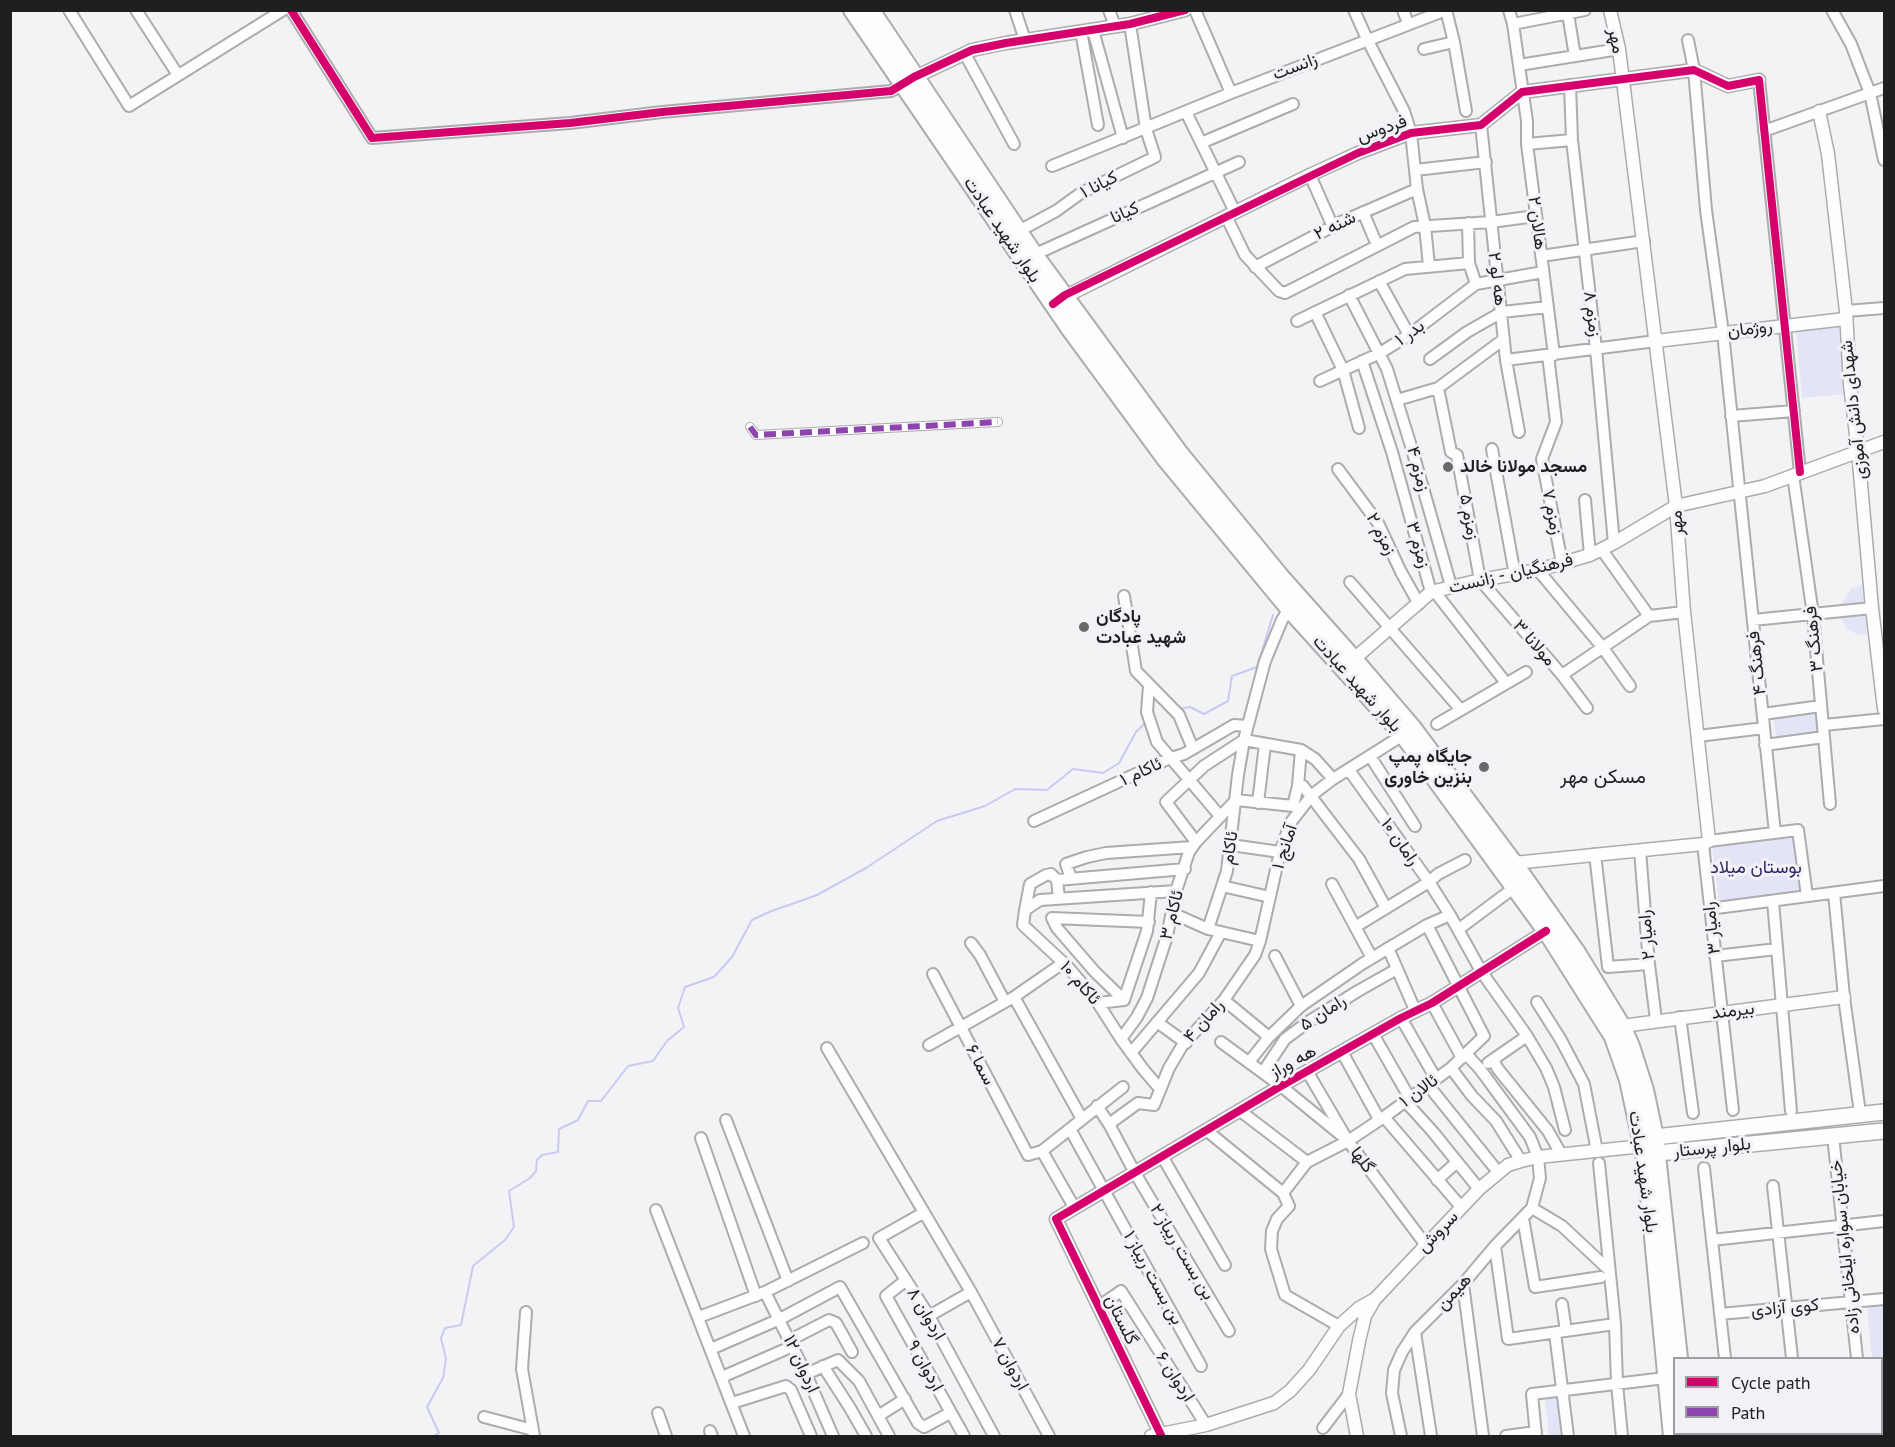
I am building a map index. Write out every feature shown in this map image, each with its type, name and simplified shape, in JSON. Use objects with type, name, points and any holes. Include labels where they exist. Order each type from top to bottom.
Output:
[{"type":"main road","name":"بلوار شهید عبادت","points":[[852,10],[908,81],[1019,231],[1028,257]]},
{"type":"main road","name":"بلوار شهید عبادت","points":[[871,10],[908,81],[1059,300],[1172,455],[1289,609],[1403,735],[1546,931],[1613,1037],[1652,1145],[1665,1378],[1672,1437]]},
{"type":"main road","name":"بلوار شهید عبادت","points":[[1172,455],[1413,728],[1514,863],[1576,951],[1622,1026],[1645,1090],[1678,1357]]},
{"type":"main road","name":"بلوار پرستار","points":[[1652,1145],[1884,1112]]},
{"type":"main road","name":"بلوار پرستار","points":[[1652,1145],[1833,1136],[1884,1131]]},
{"type":"street","points":[[69,10],[129,106],[283,10]]},
{"type":"street","points":[[136,10],[178,75]]},
{"type":"street","points":[[291,10],[372,138],[570,123],[662,112],[891,91],[965,54],[1006,43],[1130,24],[1185,10]]},
{"type":"street","points":[[1015,10],[1025,40]]},
{"type":"street","points":[[1108,10],[1115,26]]},
{"type":"street","points":[[1195,10],[1231,93]]},
{"type":"street","points":[[1354,10],[1404,111],[1411,133],[1429,266]]},
{"type":"street","points":[[1446,10],[1467,111]]},
{"type":"street","name":"زانست","points":[[1052,166],[1367,39],[1446,10]]},
{"type":"street","points":[[1509,10],[1513,24],[1585,10]]},
{"type":"street","name":"مهر","points":[[1610,10],[1623,78],[1676,506],[1683,612],[1698,736],[1706,843]]},
{"type":"street","points":[[1832,10],[1851,44],[1870,93],[1884,160]]},
{"type":"street","points":[[1568,14],[1575,56]]},
{"type":"street","points":[[1130,24],[1146,129]]},
{"type":"street","name":"هالان ۲","points":[[1513,24],[1527,121],[1527,144],[1548,307],[1551,355]]},
{"type":"street","points":[[1093,30],[1123,138]]},
{"type":"street","points":[[1082,37],[1098,125]]},
{"type":"street","name":"فرهنگ ۴","points":[[1688,40],[1694,70],[1706,210],[1723,333],[1775,833]]},
{"type":"street","points":[[1424,49],[1454,42]]},
{"type":"street","points":[[1519,65],[1619,49]]},
{"type":"street","points":[[965,54],[1014,144]]},
{"type":"street","points":[[1481,125],[1522,92],[1694,70],[1728,86],[1759,80]]},
{"type":"street","name":"فرهنگ ۳","points":[[1759,80],[1794,411],[1797,474],[1830,804]]},
{"type":"street","name":"زمزم ۸","points":[[1570,85],[1572,140],[1596,349],[1614,543]]},
{"type":"street","points":[[1764,131],[1884,88]]},
{"type":"street","points":[[1201,142],[1293,104]]},
{"type":"street","name":"شهدای دانش آموزی","points":[[1820,111],[1828,154],[1858,451],[1878,607],[1884,710]]},
{"type":"street","points":[[1186,112],[1215,172],[1245,255],[1279,291],[1285,293],[1414,227],[1491,222],[1536,216]]},
{"type":"street","name":"فردوس","points":[[1059,300],[1358,153],[1411,133],[1481,125]]},
{"type":"street","name":"هه لو ۲","points":[[1481,125],[1496,280],[1502,312],[1506,360],[1519,432]]},
{"type":"street","name":"کیانا ۱","points":[[1019,231],[1056,211],[1081,193],[1155,157],[1146,129]]},
{"type":"street","points":[[1527,144],[1572,140]]},
{"type":"street","name":"کیانا","points":[[1028,257],[1239,162]]},
{"type":"street","points":[[1415,170],[1486,162]]},
{"type":"street","points":[[1310,175],[1333,227]]},
{"type":"street","name":"شنه ۲","points":[[1255,267],[1363,212],[1417,189]]},
{"type":"street","points":[[1363,212],[1377,245]]},
{"type":"street","points":[[1468,223],[1469,263],[1476,284]]},
{"type":"street","points":[[1541,256],[1644,242]]},
{"type":"street","points":[[1298,321],[1405,269],[1469,263]]},
{"type":"street","name":"بدر ۱","points":[[1320,381],[1380,353],[1409,335],[1476,284],[1543,272]]},
{"type":"street","points":[[1378,281],[1409,335]]},
{"type":"street","name":"زمزم ۴","points":[[1349,295],[1380,353],[1397,400],[1451,586]]},
{"type":"street","points":[[1430,359],[1502,312],[1548,307]]},
{"type":"street","points":[[1845,315],[1884,308]]},
{"type":"street","points":[[1314,312],[1343,370],[1357,428],[1381,422]]},
{"type":"street","name":"روژمان","points":[[1656,341],[1845,315]]},
{"type":"street","points":[[1397,400],[1438,388],[1504,339]]},
{"type":"street","points":[[1506,360],[1656,341]]},
{"type":"street","name":"زمزم ۷","points":[[1551,355],[1556,422],[1542,459],[1562,563]]},
{"type":"street","name":"زمزم ۳","points":[[1362,361],[1392,452],[1433,592]]},
{"type":"street","name":"زمزم ۵","points":[[1438,388],[1451,452],[1457,455],[1480,580]]},
{"type":"street","points":[[1731,416],[1794,411]]},
{"type":"street","points":[[750,427],[756,435],[998,422]]},
{"type":"street","name":"فرهنگیان - زانست","points":[[1354,659],[1433,592],[1451,586],[1538,570],[1596,552],[1676,506],[1765,486],[1884,442]]},
{"type":"street","points":[[1392,452],[1411,446]]},
{"type":"street","points":[[1492,449],[1515,575]]},
{"type":"street","name":"زمزم ۲","points":[[1338,469],[1378,523],[1401,572],[1419,603]]},
{"type":"street","points":[[1586,500],[1596,552],[1649,616]]},
{"type":"street","points":[[1538,570],[1603,648],[1630,686]]},
{"type":"street","name":"مولانا ۳","points":[[1480,580],[1562,675],[1587,708]]},
{"type":"street","points":[[1350,582],[1461,710]]},
{"type":"street","points":[[1433,592],[1506,683]]},
{"type":"street","points":[[1124,596],[1136,671],[1179,715],[1193,749]]},
{"type":"street","points":[[1753,620],[1878,607]]},
{"type":"street","name":"ئاکام","points":[[1208,929],[1227,871],[1247,726],[1265,661],[1289,609]]},
{"type":"street","points":[[1562,675],[1649,616],[1683,612]]},
{"type":"street","points":[[1437,724],[1526,672]]},
{"type":"street","points":[[1149,685],[1147,712],[1157,742],[1220,816]]},
{"type":"street","points":[[1763,714],[1821,706]]},
{"type":"street","points":[[1766,746],[1884,718]]},
{"type":"street","name":"ئاکام ۱","points":[[1034,821],[1184,754],[1234,725],[1247,726]]},
{"type":"street","points":[[1698,736],[1764,728]]},
{"type":"street","name":"آمانج ۱","points":[[1260,940],[1280,852],[1297,808],[1333,779],[1403,735]]},
{"type":"street","points":[[1078,919],[1080,897],[1077,878],[1066,864],[1106,853],[1194,844],[1166,802],[1204,766],[1244,740],[1301,750],[1315,759],[1333,779]]},
{"type":"street","points":[[1258,803],[1265,744]]},
{"type":"street","points":[[1236,800],[1297,808],[1301,750]]},
{"type":"street","points":[[1370,756],[1416,826]]},
{"type":"street","name":"رامان ۱۰","points":[[1349,770],[1429,882],[1459,929],[1481,971],[1527,1036],[1546,1068],[1554,1087],[1565,1130]]},
{"type":"street","points":[[1303,786],[1359,859],[1386,908]]},
{"type":"street","name":"ئاکام ۳","points":[[1121,1039],[1147,998],[1167,936],[1176,891],[1189,852],[1236,800]]},
{"type":"street","points":[[1514,863],[1706,843],[1798,830],[1807,896]]},
{"type":"street","name":"رامیار ۳","points":[[1706,843],[1709,909],[1732,1110]]},
{"type":"street","points":[[1231,845],[1280,852]]},
{"type":"street","name":"رامیار ۲","points":[[1640,850],[1656,1020]]},
{"type":"street","points":[[1114,853],[1118,874]]},
{"type":"street","points":[[1595,854],[1608,967],[1649,964]]},
{"type":"street","points":[[1355,927],[1429,882],[1438,874],[1465,860]]},
{"type":"street","points":[[1057,880],[1185,869]]},
{"type":"street","points":[[1025,910],[1030,884],[1046,875],[1051,874],[1057,880],[1059,898]]},
{"type":"street","points":[[1332,884],[1372,958]]},
{"type":"street","points":[[1222,886],[1270,897]]},
{"type":"street","points":[[1709,909],[1884,886]]},
{"type":"street","points":[[1459,929],[1515,887]]},
{"type":"street","points":[[1025,910],[1040,900],[1176,891]]},
{"type":"street","points":[[1124,1000],[1149,922],[1151,892]]},
{"type":"street","points":[[1834,893],[1859,1106]]},
{"type":"street","points":[[1773,901],[1791,1112]]},
{"type":"street","name":"ئاکام ۱۰","points":[[1025,910],[1023,925],[1063,963],[1098,1003],[1131,1053],[1160,1089]]},
{"type":"street","points":[[1172,913],[1208,929],[1260,940]]},
{"type":"street","points":[[1249,1062],[1269,1037],[1301,1006],[1388,948],[1427,925],[1450,915]]},
{"type":"street","points":[[1124,1000],[1095,972],[1057,928],[1052,918],[1149,922]]},
{"type":"street","points":[[1427,925],[1459,985]]},
{"type":"street","name":"هه وراز","points":[[1056,1219],[1239,1110],[1415,1010],[1432,1003],[1546,931]]},
{"type":"street","points":[[1131,1053],[1199,973],[1221,932]]},
{"type":"street","name":"رامان ۴","points":[[1109,1124],[1138,1103],[1154,1105],[1169,1068],[1186,1043],[1224,1000],[1255,955],[1260,940]]},
{"type":"street","points":[[971,943],[1010,1000],[1082,1119]]},
{"type":"street","points":[[1388,948],[1415,1010]]},
{"type":"street","points":[[1715,956],[1777,949]]},
{"type":"street","points":[[1275,956],[1301,1006]]},
{"type":"street","points":[[929,1045],[1010,1000],[1063,963]]},
{"type":"street","name":"رامان ۵","points":[[1263,1072],[1285,1039],[1338,1003],[1397,969]]},
{"type":"street","name":"سما ۶","points":[[933,974],[1028,1155],[1042,1151]]},
{"type":"street","name":"ئالان ۱","points":[[1307,1162],[1348,1141],[1382,1118],[1451,1068],[1484,1036],[1459,985]]},
{"type":"street","name":"بیرمند","points":[[1622,1026],[1845,997]]},
{"type":"street","points":[[1098,1003],[1124,1000]]},
{"type":"street","points":[[1224,1000],[1269,1037]]},
{"type":"street","points":[[1536,1002],[1561,1040],[1584,1084],[1598,1157],[1605,1273],[1615,1324],[1622,1437]]},
{"type":"street","points":[[1432,1003],[1464,1056],[1480,1069],[1530,1137],[1538,1157],[1540,1178],[1532,1209],[1562,1226],[1605,1273]]},
{"type":"street","points":[[1680,1017],[1693,1113]]},
{"type":"street","points":[[1401,1018],[1432,1082],[1498,1172]]},
{"type":"street","points":[[1157,1022],[1186,1043]]},
{"type":"street","points":[[1373,1034],[1407,1099],[1479,1189]]},
{"type":"street","points":[[1480,1069],[1527,1036]]},
{"type":"street","points":[[1221,1042],[1281,1086],[1348,1141]]},
{"type":"street","name":"اردوان ۷","points":[[827,1048],[970,1292],[1049,1437]]},
{"type":"street","points":[[1342,1052],[1382,1118],[1462,1208]]},
{"type":"street","points":[[1493,1060],[1548,1131],[1561,1154]]},
{"type":"street","points":[[1451,1068],[1472,1096],[1496,1121],[1521,1161]]},
{"type":"street","name":"گلها","points":[[1307,1071],[1348,1141],[1425,1244]]},
{"type":"street","points":[[1074,1207],[1042,1151],[1123,1087]]},
{"type":"street","name":"بن بست ریباز ۲","points":[[1098,1107],[1229,1331]]},
{"type":"street","points":[[1239,1110],[1307,1162],[1283,1193]]},
{"type":"street","points":[[726,1120],[788,1281]]},
{"type":"street","name":"بن بست ریباز ۱","points":[[1070,1129],[1201,1366]]},
{"type":"street","points":[[1206,1130],[1283,1193],[1289,1206],[1277,1219],[1272,1231],[1271,1249],[1285,1295],[1339,1326]]},
{"type":"street","name":"خیابان سواره ایلخانی زاده","points":[[1833,1136],[1857,1357]]},
{"type":"street","name":"اردوان ۱۲","points":[[701,1138],[761,1294],[780,1319],[833,1437]]},
{"type":"street","name":"سروش","points":[[1357,1437],[1349,1394],[1363,1323],[1375,1299],[1479,1189],[1508,1165],[1521,1161],[1561,1154],[1598,1157],[1652,1145]]},
{"type":"street","points":[[1162,1156],[1225,1264]]},
{"type":"street","points":[[1437,1180],[1457,1162]]},
{"type":"street","points":[[1704,1168],[1725,1357]]},
{"type":"street","points":[[1773,1186],[1792,1357]]},
{"type":"street","name":"هیمن","points":[[1401,1437],[1392,1393],[1394,1370],[1410,1338],[1532,1209]]},
{"type":"street","points":[[656,1210],[744,1437]]},
{"type":"street","name":"اردوان ۸","points":[[923,1213],[879,1238],[929,1316],[994,1437]]},
{"type":"street","points":[[1523,1218],[1535,1287],[1605,1273]]},
{"type":"street","name":"گلستان","points":[[1056,1219],[1156,1436]]},
{"type":"street","points":[[1712,1240],[1884,1221]]},
{"type":"street","points":[[699,1317],[761,1294],[863,1243]]},
{"type":"street","points":[[1495,1246],[1508,1339],[1615,1324]]},
{"type":"street","name":"اردوان ۹","points":[[906,1280],[886,1296],[964,1437]]},
{"type":"street","points":[[1463,1284],[1484,1437]]},
{"type":"street","points":[[711,1349],[780,1319],[840,1287],[918,1423],[924,1427],[950,1413]]},
{"type":"street","name":"اردوان ۶","points":[[1098,1307],[1120,1291],[1206,1425]]},
{"type":"street","points":[[929,1316],[970,1292]]},
{"type":"street","points":[[1156,1436],[1189,1433],[1206,1425],[1266,1407],[1283,1397],[1309,1370],[1339,1326],[1359,1308],[1375,1299]]},
{"type":"street","name":"کوی آزادی","points":[[1720,1314],[1884,1299]]},
{"type":"street","points":[[1562,1304],[1563,1390],[1568,1437]]},
{"type":"street","points":[[484,1417],[534,1433],[522,1369],[526,1312]]},
{"type":"street","points":[[722,1377],[791,1343],[829,1320],[836,1323],[852,1352]]},
{"type":"street","points":[[1415,1332],[1431,1437]]},
{"type":"street","points":[[806,1374],[838,1360],[858,1382],[889,1437]]},
{"type":"street","points":[[823,1366],[850,1407],[866,1437]]},
{"type":"street","points":[[1506,1437],[1536,1435],[1532,1394],[1665,1378]]},
{"type":"street","points":[[732,1403],[786,1386],[791,1390],[811,1437]]},
{"type":"street","points":[[1323,1428],[1349,1394]]},
{"type":"street","points":[[878,1416],[905,1399]]},
{"type":"street","points":[[658,1413],[666,1437]]},
{"type":"green space","points":[[1839,324],[1845,394],[1802,398],[1796,328]]},
{"type":"green space","points":[[1862,585],[1864,605],[1839,608],[1851,589]]},
{"type":"green space","points":[[1865,615],[1867,635],[1857,634],[1847,629],[1841,618]]},
{"type":"green space","points":[[1815,712],[1818,734],[1776,738],[1773,716]]},
{"type":"green space","name":"بوستان میلاد","points":[[1793,835],[1800,891],[1719,902],[1712,845]]},
{"type":"green space","points":[[1884,1304],[1884,1374],[1883,1357],[1872,1357],[1867,1306]]},
{"type":"green space","points":[[1552,1393],[1559,1398],[1563,1436],[1549,1436],[1545,1399]]},
{"type":"waterway","points":[[1179,709],[1190,707],[1204,714],[1228,701],[1232,676],[1257,667],[1273,615]]},
{"type":"waterway","points":[[434,1436],[439,1433],[427,1407],[443,1378],[446,1359],[441,1338],[445,1328],[461,1325],[473,1266],[505,1240],[514,1227],[509,1191],[530,1178],[536,1171],[537,1160],[542,1155],[558,1152],[559,1129],[578,1120],[588,1101],[601,1101],[628,1066],[653,1061],[667,1041],[684,1027],[678,1008],[685,987],[714,977],[732,957],[752,920],[817,895],[866,868],[937,821],[985,806],[1015,789],[1047,790],[1073,769],[1103,773],[1119,763],[1136,732],[1146,722]]},
{"type":"marked path","points":[[750,427],[756,435],[998,422]]},
{"type":"cycle path","points":[[291,10],[372,138],[570,123],[662,112],[891,91],[914,77],[972,50],[1130,24],[1185,10]]},
{"type":"cycle path","points":[[1053,304],[1065,295],[1358,153],[1411,133],[1481,125],[1522,92],[1694,70],[1728,86],[1759,80],[1800,472]]},
{"type":"cycle path","points":[[1161,1435],[1056,1219],[1281,1086],[1432,1003],[1546,931]]},
{"type":"place","name":"مسجد مولانا خالد","points":[[1448,467]]},
{"type":"place","name":"پادگان شهید عبادت","points":[[1084,627]]},
{"type":"place","name":"جایگاه پمپ بنزین خاوری","points":[[1484,767]]},
{"type":"district","name":"مسکن مهر","points":[[1603,777]]}]
